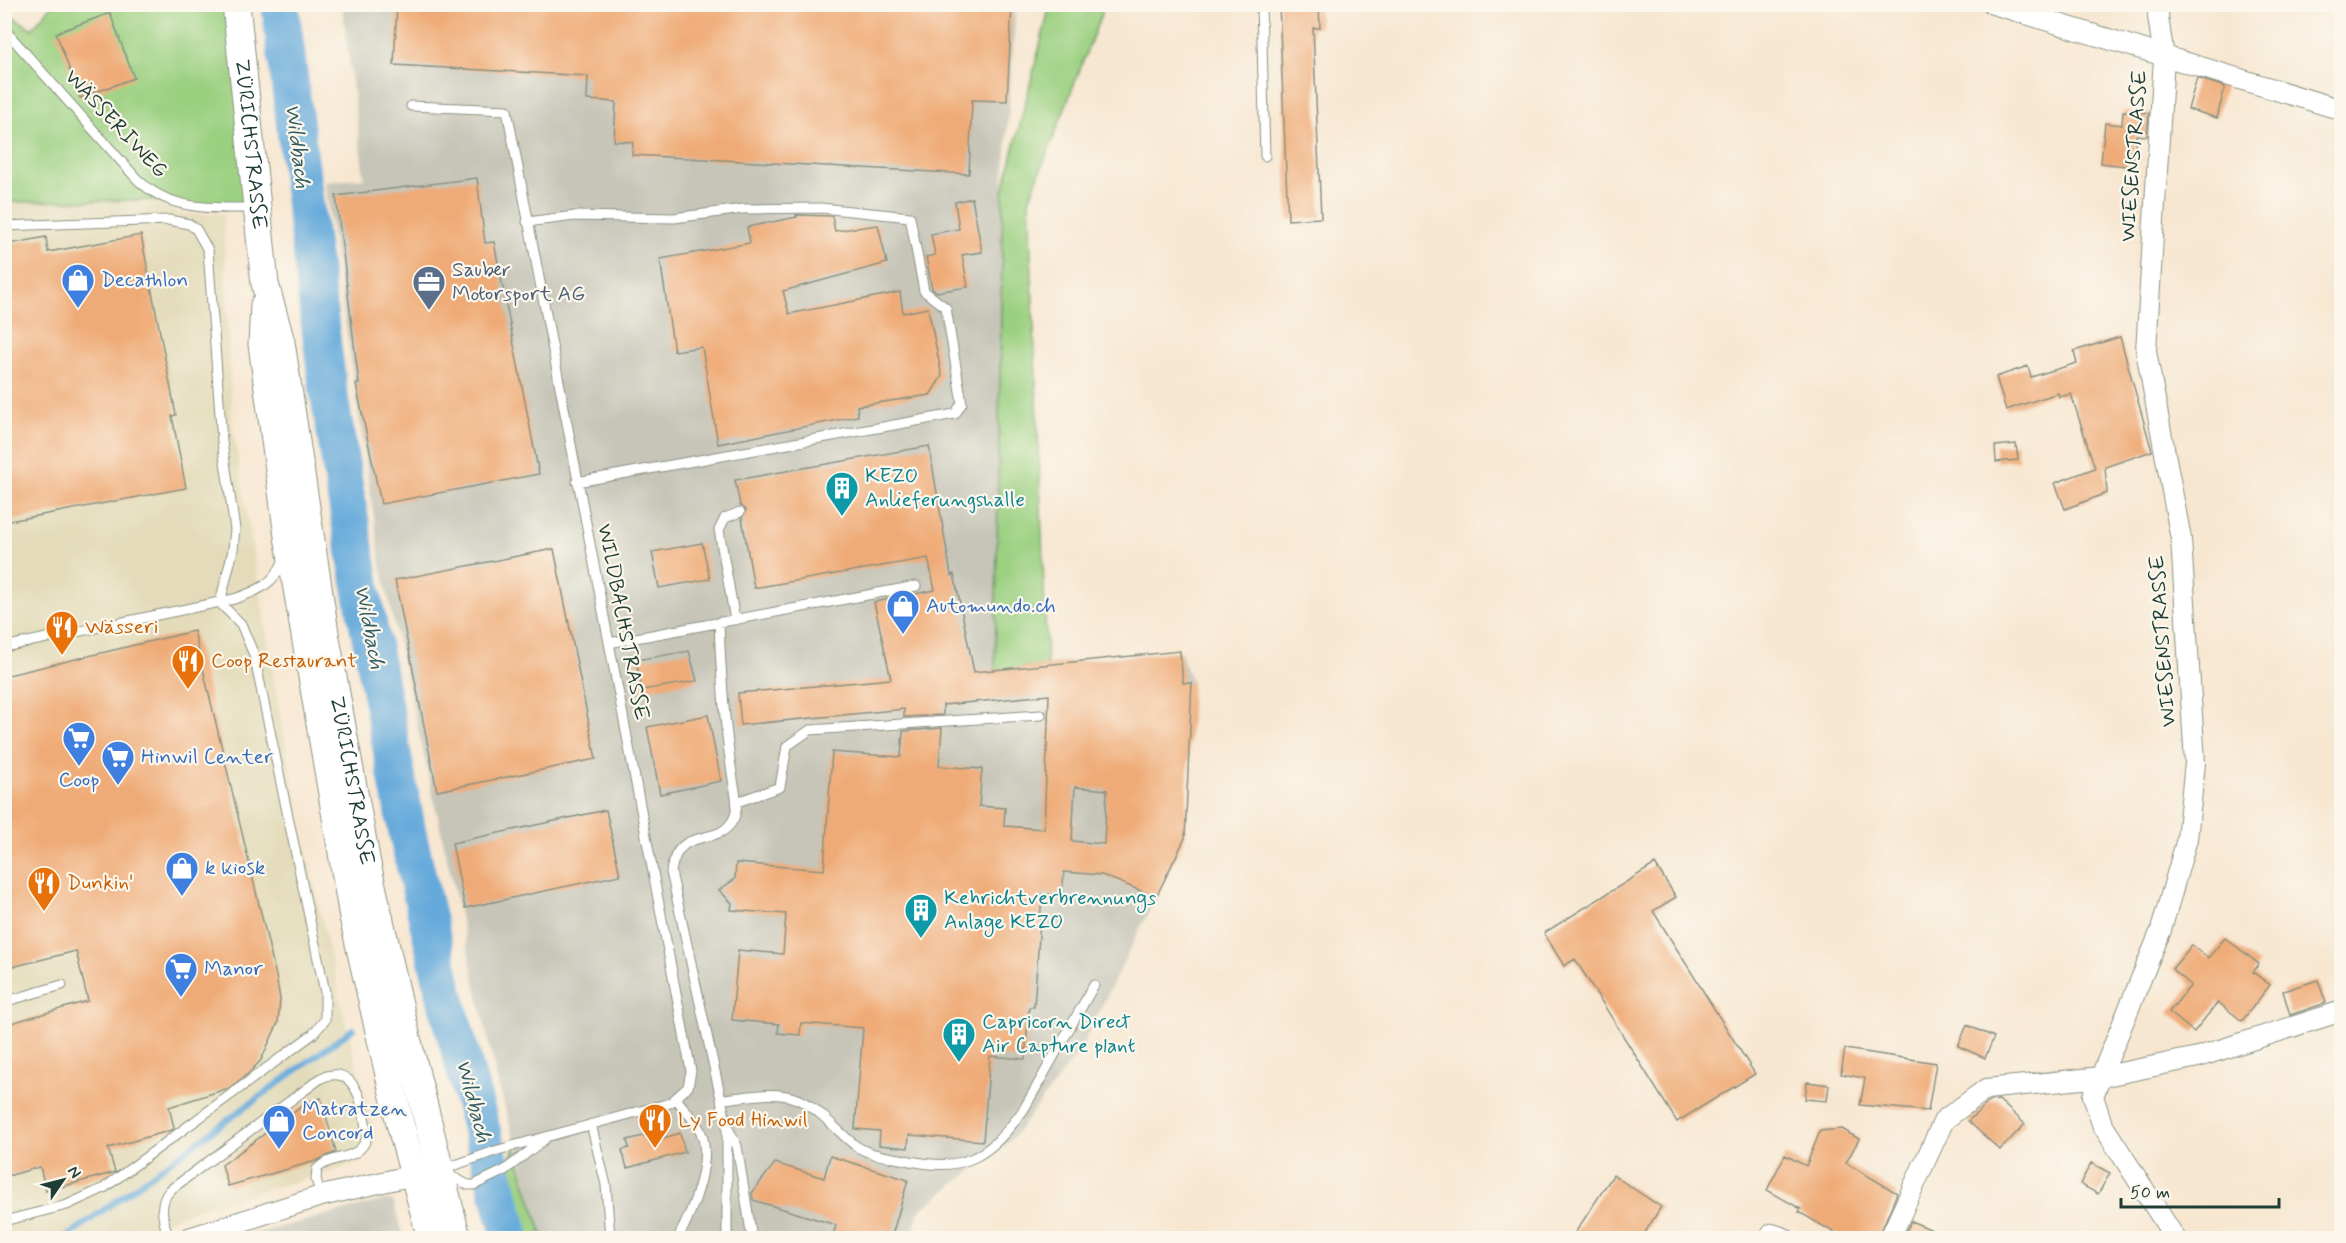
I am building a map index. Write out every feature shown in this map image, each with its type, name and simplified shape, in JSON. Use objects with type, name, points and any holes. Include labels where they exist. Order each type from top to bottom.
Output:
[{"type":"main road","name":"ZÜRICHSTRASSE","points":[[236,4],[255,208],[265,284],[281,342],[326,633],[426,1173],[431,1239]]},
{"type":"main road","name":"ZÜRICHSTRASSE","points":[[265,284],[262,345],[267,391],[288,536],[353,917],[426,1173],[457,1239]]},
{"type":"street","points":[[1993,4],[2342,110]]},
{"type":"street","name":"WIESENSTRASSE","points":[[2159,4],[2158,17],[2164,57],[2146,351],[2181,539],[2196,763],[2187,839],[2161,930],[2093,1096],[2102,1124],[2175,1239]]},
{"type":"street","points":[[1890,1239],[1944,1120],[1986,1089],[2101,1077],[2198,1057],[2342,1011]]},
{"type":"street","points":[[189,1239],[321,1196],[426,1173]]},
{"type":"street","points":[[1769,1239],[1772,1234],[1784,1239]]},
{"type":"lane","points":[[1261,4],[1265,156]]},
{"type":"lane","name":"WÄSSERIWEG","points":[[4,29],[136,178],[152,192],[167,201],[194,208],[255,208]]},
{"type":"lane","name":"WILDBACHSTRASSE","points":[[411,106],[507,110],[690,1064],[688,1087],[676,1100]]},
{"type":"lane","points":[[527,222],[575,216],[674,218],[743,209],[810,208],[910,217],[924,291],[946,308],[962,403],[955,414],[578,482]]},
{"type":"lane","points":[[4,226],[169,220],[189,224],[206,242],[211,273],[222,442],[235,529],[233,550],[220,603]]},
{"type":"lane","points":[[735,620],[719,530],[725,518],[740,512]]},
{"type":"lane","points":[[4,647],[220,603],[257,591],[271,582],[283,562],[288,536]]},
{"type":"lane","points":[[609,643],[916,586]]},
{"type":"lane","points":[[4,1221],[57,1208],[104,1188],[313,1034],[325,1020],[325,992],[254,655],[241,624],[220,603]]},
{"type":"lane","points":[[719,622],[723,717],[737,802],[736,811],[728,827],[682,845],[676,852],[670,872],[727,1126],[727,1239]]},
{"type":"lane","points":[[737,802],[780,787],[786,746],[810,730],[1041,715]]},
{"type":"lane","points":[[721,1099],[773,1096],[795,1098],[857,1146],[870,1153],[934,1166],[958,1163],[986,1152],[1011,1127],[1024,1109],[1094,985]]},
{"type":"lane","points":[[4,1002],[62,986]]},
{"type":"lane","points":[[168,1239],[161,1208],[170,1190],[321,1078],[336,1073],[347,1077],[356,1089],[367,1137],[365,1144],[355,1154],[323,1164],[317,1170],[316,1179],[321,1196]]},
{"type":"lane","points":[[426,1173],[498,1150],[676,1100],[701,1131],[705,1154],[696,1195],[678,1239]]},
{"type":"lane","points":[[591,1124],[606,1185],[610,1239]]},
{"type":"lane","points":[[727,1126],[737,1146],[752,1239]]},
{"type":"lane","points":[[426,1173],[474,1185],[505,1170],[549,1136]]},
{"type":"shaded area","points":[[342,5],[1016,5],[1003,192],[995,669],[1180,651],[1192,683],[1185,838],[1079,1052],[1011,1140],[919,1211],[911,1238],[543,1238],[498,1084],[381,565],[325,182],[364,178]]},
{"type":"shaded area","points":[[151,200],[180,213],[223,214],[232,423],[278,705],[302,831],[346,1024],[376,1140],[369,1154],[351,1166],[200,1208],[123,1238],[10,1238],[5,1220],[4,202]]},
{"type":"shaded area","points":[[385,1200],[393,1201],[404,1238],[238,1238]]},
{"type":"green space","points":[[52,5],[233,5],[255,208],[203,209],[151,200],[5,202],[4,11],[32,29]]},
{"type":"green space","points":[[1050,5],[1105,5],[1029,200],[1047,665],[995,670],[1003,192]]},
{"type":"green space","points":[[514,1146],[543,1238],[495,1238],[490,1223]]},
{"type":"building","points":[[397,4],[1012,4],[1007,101],[972,100],[969,174],[632,155],[633,142],[614,141],[616,102],[587,100],[588,76],[394,65]]},
{"type":"building","points":[[1279,4],[1319,4],[1320,28],[1313,28],[1321,218],[1288,220]]},
{"type":"building","points":[[110,13],[134,78],[80,98],[56,33]]},
{"type":"building","points":[[2197,78],[2225,87],[2217,118],[2188,109]]},
{"type":"building","points":[[2123,111],[2149,113],[2147,136],[2136,135],[2133,167],[2101,163],[2105,123],[2122,125]]},
{"type":"building","name":"Sauber Motorsport AG","points":[[477,178],[485,243],[494,242],[539,474],[381,504],[356,384],[359,384],[336,196]]},
{"type":"building","points":[[972,198],[982,252],[962,255],[968,287],[937,292],[932,289],[926,257],[935,255],[931,234],[959,229],[955,202]]},
{"type":"building","points":[[796,215],[832,216],[835,231],[878,225],[887,263],[783,291],[789,314],[900,292],[903,313],[928,308],[942,376],[930,395],[857,406],[858,416],[718,444],[702,347],[674,351],[660,259],[750,243],[747,227],[797,217]]},
{"type":"building","points":[[141,235],[176,415],[172,416],[186,488],[4,522],[4,245],[46,237],[48,252]]},
{"type":"building","points":[[2120,337],[2152,451],[2105,467],[2107,493],[2065,509],[2055,483],[2095,468],[2071,394],[2059,397],[2058,393],[2006,410],[1996,377],[2028,366],[2031,377],[2077,363],[2074,351]]},
{"type":"building","points":[[2016,444],[2018,460],[1996,462],[1995,446]]},
{"type":"building","points":[[929,446],[951,575],[954,574],[974,672],[1180,651],[1183,683],[1192,683],[1185,838],[1156,897],[1102,875],[1064,872],[1062,895],[1042,894],[1034,1007],[1029,1007],[1025,1059],[990,1056],[983,1141],[909,1135],[908,1148],[879,1145],[880,1131],[855,1129],[863,1028],[801,1023],[800,1035],[778,1033],[779,1024],[732,1020],[738,950],[783,954],[786,914],[731,910],[732,903],[719,890],[735,879],[736,863],[824,870],[832,752],[901,757],[903,731],[942,728],[939,766],[982,769],[979,806],[1005,808],[1004,826],[1044,829],[1049,695],[943,705],[943,715],[904,717],[904,709],[741,725],[738,693],[891,679],[874,602],[935,590],[928,558],[754,588],[742,518],[746,510],[740,505],[735,480]],"holes":[[[1075,787],[1107,790],[1104,844],[1072,841]]]},
{"type":"building","points":[[702,543],[710,579],[659,588],[652,552]]},
{"type":"building","points":[[554,549],[596,759],[437,791],[395,580]]},
{"type":"building","points":[[194,631],[276,976],[280,999],[278,1023],[261,1060],[250,1072],[229,1088],[169,1107],[174,1128],[172,1130],[108,1148],[115,1172],[46,1191],[40,1167],[4,1177],[4,1025],[88,1001],[76,951],[4,969],[4,676]]},
{"type":"building","points":[[689,651],[697,681],[642,690],[636,660]]},
{"type":"building","points":[[708,715],[721,781],[660,794],[647,727]]},
{"type":"building","points":[[606,810],[620,875],[465,908],[452,843]]},
{"type":"building","points":[[1655,864],[1676,897],[1653,911],[1755,1074],[1677,1122],[1575,959],[1564,966],[1544,933]]},
{"type":"building","points":[[2225,938],[2259,964],[2253,972],[2270,985],[2242,1021],[2218,1002],[2194,1032],[2169,1012],[2191,985],[2172,969],[2192,945],[2208,958]]},
{"type":"building","points":[[2318,980],[2326,1003],[2290,1015],[2283,991]]},
{"type":"building","points":[[1967,1025],[1994,1037],[1985,1058],[1958,1046]]},
{"type":"building","points":[[1845,1049],[1936,1063],[1928,1111],[1860,1105],[1865,1078],[1841,1074]]},
{"type":"building","points":[[1807,1082],[1829,1085],[1827,1101],[1805,1099]]},
{"type":"building","points":[[321,1098],[336,1152],[316,1161],[228,1186],[222,1165],[308,1102]]},
{"type":"building","points":[[1999,1100],[2025,1124],[2000,1150],[1968,1121],[1990,1101]]},
{"type":"building","points":[[1842,1129],[1859,1139],[1846,1163],[1897,1193],[1878,1239],[1845,1239],[1799,1212],[1801,1209],[1767,1190],[1785,1155],[1806,1166],[1820,1131]]},
{"type":"building","name":"Ly Food Hinwil","points":[[655,1133],[657,1140],[680,1133],[685,1152],[627,1168],[622,1150],[629,1148],[627,1140]]},
{"type":"building","points":[[830,1156],[908,1180],[891,1239],[832,1239],[836,1225],[753,1200],[752,1193],[775,1163],[824,1178]]},
{"type":"building","points":[[2091,1163],[2110,1173],[2098,1194],[2080,1184]]},
{"type":"building","points":[[1613,1175],[1661,1207],[1641,1239],[1571,1239]]},
{"type":"building","points":[[1911,1221],[1953,1239],[1903,1239]]},
{"type":"waterway","name":"Wildbach","points":[[280,4],[328,389],[362,592],[408,836],[447,1003],[511,1238]]},
{"type":"waterway","points":[[65,1238],[353,1029]]},
{"type":"place","name":"Decathlon","points":[[78,309]]},
{"type":"place","name":"Sauber Motorsport AG","points":[[429,311]]},
{"type":"place","name":"KEZO Anlieferungshalle","points":[[842,517]]},
{"type":"place","name":"Automundo.ch","points":[[903,635]]},
{"type":"place","name":"Wässeri","points":[[62,656]]},
{"type":"place","name":"Coop Restaurant","points":[[188,690]]},
{"type":"place","name":"Coop","points":[[79,767]]},
{"type":"place","name":"Hinwil Center","points":[[118,786]]},
{"type":"place","name":"k kiosk","points":[[182,897]]},
{"type":"place","name":"Dunkin'","points":[[44,912]]},
{"type":"place","name":"Kehrichtverbrennungs Anlage KEZO","points":[[921,939]]},
{"type":"place","name":"Manor","points":[[181,998]]},
{"type":"place","name":"Capricorn Direct Air Capture plant","points":[[959,1063]]},
{"type":"place","name":"Ly Food Hinwil","points":[[655,1149]]},
{"type":"place","name":"Matratzen Concord","points":[[279,1150]]}]
